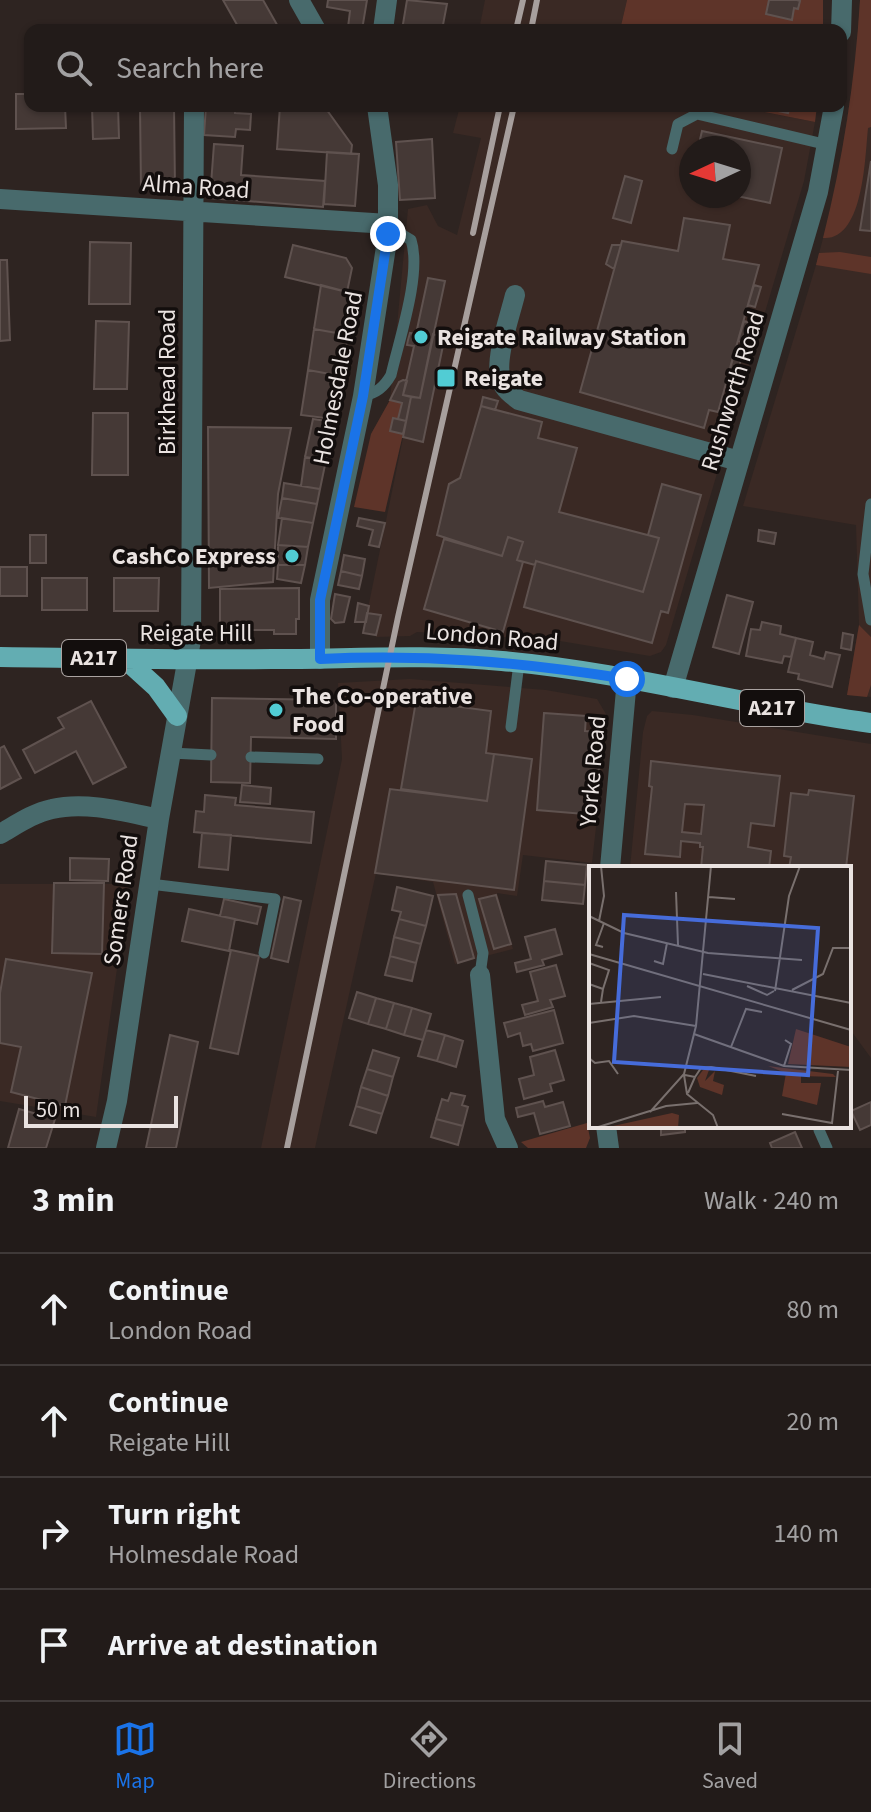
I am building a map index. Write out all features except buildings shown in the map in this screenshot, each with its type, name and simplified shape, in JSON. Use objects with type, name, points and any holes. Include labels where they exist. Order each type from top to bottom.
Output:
[{"type":"main road","name":"Reigate Hill","points":[[0,657],[320,659],[391,656]]},
{"type":"main road","name":"London Road","points":[[391,656],[519,663],[627,679],[791,712],[871,723]]},
{"type":"main road","points":[[124,658],[156,687],[177,716]]},
{"type":"street","points":[[299,0],[313,24]]},
{"type":"street","points":[[384,24],[387,0]]},
{"type":"street","points":[[841,24],[842,0]]},
{"type":"street","name":"Birkhead Road","points":[[188,658],[192,626],[194,112]]},
{"type":"street","points":[[366,112],[379,130]]},
{"type":"street","name":"Holmesdale Road","points":[[320,659],[320,600],[363,396],[388,229],[388,185],[378,112]]},
{"type":"street","name":"Rushworth Road","points":[[673,688],[818,192],[833,112]]},
{"type":"street","name":"Alma Road","points":[[0,199],[388,229]]},
{"type":"street","points":[[515,295],[500,366],[501,380],[509,393],[519,400],[739,461]]},
{"type":"street","name":"Somers Road","points":[[106,1148],[120,1086],[159,819],[188,658]]},
{"type":"street","name":"Yorke Road","points":[[610,866],[627,679]]},
{"type":"street","points":[[0,834],[35,815],[68,807],[117,810],[159,819]]},
{"type":"street","points":[[480,975],[495,1119],[508,1148]]},
{"type":"street","points":[[606,1128],[609,1148]]},
{"type":"lane","points":[[672,149],[678,124],[697,114],[828,145]]},
{"type":"lane","points":[[363,396],[385,386],[391,375],[414,272],[415,251],[411,240],[388,229]]},
{"type":"lane","points":[[871,504],[863,574],[871,620]]},
{"type":"lane","points":[[511,727],[519,663]]},
{"type":"lane","points":[[171,753],[211,755]]},
{"type":"lane","points":[[251,757],[318,759]]},
{"type":"lane","points":[[150,884],[275,899],[264,953]]},
{"type":"lane","points":[[468,895],[483,953],[480,975]]},
{"type":"lane","points":[[819,1130],[827,1148]]},
{"type":"shaded area","points":[[485,0],[627,0],[621,24],[480,24]]},
{"type":"shaded area","points":[[627,0],[769,0],[766,14],[791,19],[794,8],[798,8],[800,1],[797,0],[823,0],[823,24],[621,24]]},
{"type":"shaded area","points":[[860,0],[871,0],[871,697],[847,695],[859,625],[856,525],[743,506],[836,189],[856,62]]},
{"type":"shaded area","points":[[860,0],[871,0],[871,127],[868,128],[860,195],[854,212],[847,226],[837,235],[823,238],[847,120]]},
{"type":"shaded area","points":[[458,112],[764,112],[815,122],[804,181],[666,645],[661,652],[650,656],[524,635],[505,637],[417,632],[410,636],[376,637],[381,616],[367,613],[403,438],[371,434],[390,400],[408,209],[427,205],[438,226],[457,235],[481,138],[453,133]]},
{"type":"shaded area","points":[[764,112],[816,112],[815,122]]},
{"type":"shaded area","points":[[840,252],[871,257],[871,274],[816,265],[819,253]]},
{"type":"shaded area","points":[[390,400],[402,403],[398,419],[393,418],[390,431],[403,434],[385,512],[354,507],[371,434]]},
{"type":"shaded area","points":[[859,625],[871,637],[871,685],[867,697],[847,695]]},
{"type":"shaded area","points":[[410,679],[546,690],[597,699],[606,714],[607,729],[592,863],[523,855],[517,896],[497,893],[513,949],[455,964],[433,882],[376,873],[315,1148],[261,1148],[342,759],[338,683]]},
{"type":"shaded area","points":[[652,711],[693,715],[871,744],[871,1058],[851,1031],[851,866],[630,866],[647,716]]},
{"type":"shaded area","points":[[0,884],[129,884],[96,1117],[0,1101]]},
{"type":"shaded area","points":[[587,1123],[590,1138],[586,1148],[528,1148],[521,1142]]},
{"type":"railway","points":[[517,24],[523,0]]},
{"type":"railway","points":[[532,24],[537,0]]},
{"type":"railway","points":[[473,233],[499,112]]},
{"type":"railway","points":[[287,1148],[398,617],[513,112]]},
{"type":"place","name":"Reigate Railway Station","points":[[421,337]]},
{"type":"place","name":"Reigate","points":[[446,378]]},
{"type":"place","name":"CashCo Express","points":[[292,556]]},
{"type":"place","name":"The Co-operative Food","points":[[276,710]]},
{"type":"route","points":[[388,234],[363,396],[320,600],[320,659],[411,656],[479,659],[627,679]]}]
